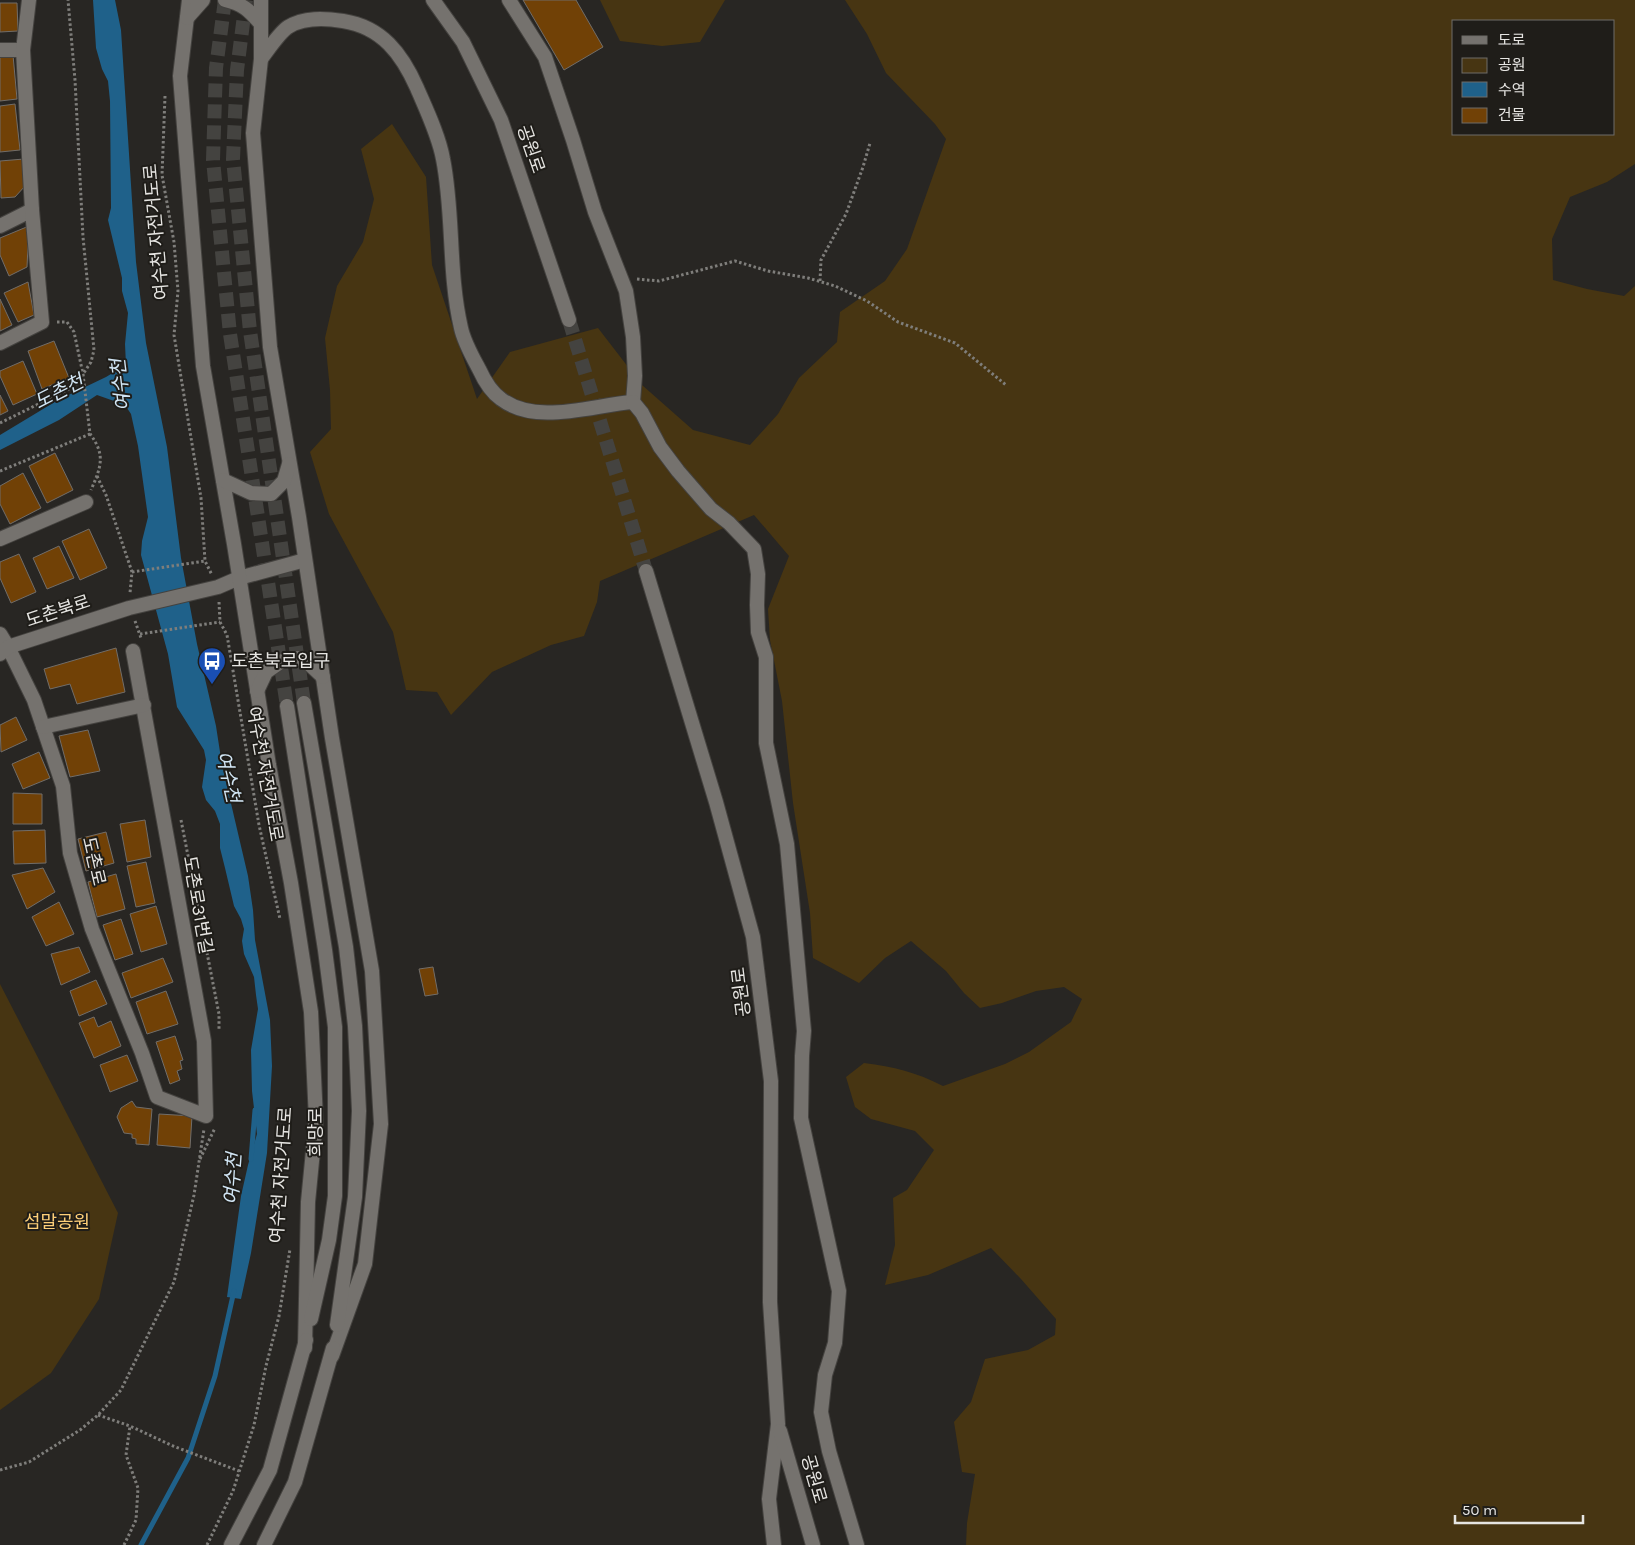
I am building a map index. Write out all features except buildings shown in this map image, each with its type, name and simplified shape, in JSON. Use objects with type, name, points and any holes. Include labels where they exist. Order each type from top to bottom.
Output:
[{"type":"main road","points":[[0,343],[42,322],[32,210],[23,50],[29,0]]},
{"type":"main road","points":[[189,0],[180,76],[203,366],[290,883],[311,1021],[316,1120],[308,1202],[304,1348]]},
{"type":"main road","points":[[187,18],[203,0]]},
{"type":"main road","points":[[225,0],[238,3],[250,10],[261,24]]},
{"type":"main road","points":[[261,59],[262,0]]},
{"type":"main road","points":[[264,1545],[295,1482],[332,1356],[365,1264],[381,1124],[372,971],[270,347],[253,133],[270,0]]},
{"type":"main road","name":"공원로","points":[[433,0],[463,42],[501,120],[569,320]]},
{"type":"main road","points":[[509,0],[545,57],[574,140],[596,212],[626,291],[633,337],[635,376],[633,402],[642,413],[660,447],[678,471],[711,509],[729,523],[754,549],[758,574],[758,632],[766,657],[766,743],[786,844],[804,1032],[800,1118],[839,1291],[835,1343],[824,1376],[821,1412],[829,1451],[857,1545]]},
{"type":"main road","points":[[261,59],[286,28],[302,21],[326,18],[371,29],[394,48],[408,67],[443,157],[449,196],[451,236],[461,329],[486,383],[500,399],[524,411],[546,414],[633,402]]},
{"type":"main road","points":[[0,50],[23,50]]},
{"type":"main road","points":[[0,226],[32,210]]},
{"type":"main road","points":[[223,480],[252,493],[271,494],[284,481],[289,462]]},
{"type":"main road","points":[[0,539],[86,502]]},
{"type":"main road","points":[[218,587],[239,578],[305,560]]},
{"type":"main road","name":"공원로","points":[[646,571],[716,802],[754,936],[771,1081],[770,1302],[778,1424],[770,1498],[774,1545]]},
{"type":"main road","name":"도촌북로","points":[[4,651],[129,608],[218,587]]},
{"type":"main road","name":"도촌로","points":[[0,634],[4,651],[34,700],[63,786],[70,853],[92,930],[142,1053],[157,1097],[206,1116]]},
{"type":"main road","name":"도촌로31번길","points":[[133,650],[204,1041],[206,1116]]},
{"type":"main road","points":[[257,692],[266,672],[282,661],[297,658],[308,663],[323,677]]},
{"type":"main road","points":[[304,704],[346,947],[355,1026],[359,1111],[356,1197],[332,1356]]},
{"type":"main road","points":[[43,727],[144,705]]},
{"type":"main road","name":"희망로","points":[[231,1545],[270,1470],[304,1348],[329,1240],[335,1196],[334,1027],[326,950],[287,706]]},
{"type":"main road","name":"공원로","points":[[778,1424],[813,1545]]},
{"type":"path","points":[[0,423],[75,386],[91,362],[94,350],[83,237],[75,80],[68,0]]},
{"type":"path","name":"여수천 자전거도로","points":[[165,93],[162,175],[174,242],[177,271],[178,291],[174,335],[202,498],[205,560],[218,587],[220,622],[227,635],[259,825],[280,921]]},
{"type":"path","points":[[820,281],[821,260],[846,214],[870,143]]},
{"type":"path","points":[[622,279],[659,281],[735,261],[768,272],[820,281],[867,301],[898,322],[955,343],[1006,385]]},
{"type":"path","points":[[42,322],[67,322],[74,332],[83,374],[90,434],[95,441],[102,462],[86,502]]},
{"type":"path","points":[[0,471],[90,434]]},
{"type":"path","points":[[97,476],[106,495],[132,572],[129,608]]},
{"type":"path","points":[[132,572],[205,560]]},
{"type":"path","points":[[140,634],[220,622]]},
{"type":"path","points":[[0,1470],[29,1462],[80,1430],[98,1415],[121,1390],[174,1282],[194,1195],[206,1116]]},
{"type":"path","name":"여수천 자전거도로","points":[[207,1545],[233,1491],[254,1425],[279,1316],[291,1244]]},
{"type":"path","points":[[98,1415],[130,1426],[173,1446],[239,1471]]},
{"type":"path","points":[[124,1545],[136,1520],[138,1488],[126,1456],[130,1426]]},
{"type":"green space","points":[[600,0],[725,0],[700,42],[662,46],[620,41]]},
{"type":"green space","points":[[845,0],[1635,0],[1635,164],[1607,182],[1570,197],[1552,239],[1553,280],[1624,296],[1635,286],[1635,1545],[966,1545],[967,1523],[975,1474],[962,1472],[954,1422],[971,1402],[985,1359],[1028,1350],[1055,1335],[1056,1319],[991,1248],[928,1275],[885,1285],[895,1245],[893,1198],[907,1190],[934,1150],[915,1131],[871,1119],[855,1107],[846,1077],[864,1063],[905,1071],[943,1086],[1005,1064],[1029,1052],[1071,1022],[1082,999],[1064,987],[1036,991],[1002,1003],[980,1008],[964,993],[946,971],[911,941],[885,958],[859,983],[813,958],[810,913],[793,803],[782,701],[770,640],[768,609],[789,556],[754,515],[600,581],[597,602],[584,636],[551,645],[492,672],[451,715],[437,692],[406,690],[393,632],[329,514],[310,452],[331,429],[330,390],[325,338],[337,286],[363,242],[374,199],[361,149],[392,124],[426,177],[432,265],[477,399],[510,352],[598,328],[642,385],[693,430],[750,445],[778,414],[799,378],[837,342],[840,312],[885,281],[907,249],[946,139],[935,124],[886,73],[867,34]]},
{"type":"green space","name":"섬말공원","points":[[0,984],[118,1213],[99,1299],[51,1373],[0,1410]]},
{"type":"water","points":[[93,0],[115,0],[121,30],[136,262],[146,343],[167,447],[181,558],[197,644],[216,726],[222,765],[248,876],[255,940],[270,1020],[272,1066],[267,1153],[251,1253],[241,1299],[227,1297],[241,1196],[257,1134],[252,1091],[251,1050],[258,1009],[254,977],[244,954],[242,941],[244,929],[234,906],[220,848],[220,824],[215,811],[206,800],[202,787],[206,760],[204,750],[177,707],[168,654],[141,555],[142,541],[148,517],[138,446],[131,414],[127,408],[97,395],[59,420],[0,450],[0,435],[58,400],[106,377],[126,365],[125,344],[128,313],[108,220],[111,208],[110,101],[108,81],[102,69],[96,48]]},
{"type":"waterway","name":"여수천","points":[[251,1159],[255,1110]]},
{"type":"waterway","name":"여수천","points":[[141,1545],[188,1458],[215,1376],[234,1291]]},
{"type":"tunnel","points":[[225,0],[216,68],[213,160],[230,334],[287,706]]},
{"type":"tunnel","points":[[246,0],[237,70],[233,159],[250,331],[304,703]]},
{"type":"tunnel","points":[[569,320],[646,571]]},
{"type":"place","name":"도촌북로입구","points":[[212,685]]},
{"type":"water label","name":"도촌천","points":[[59,392]]}]
